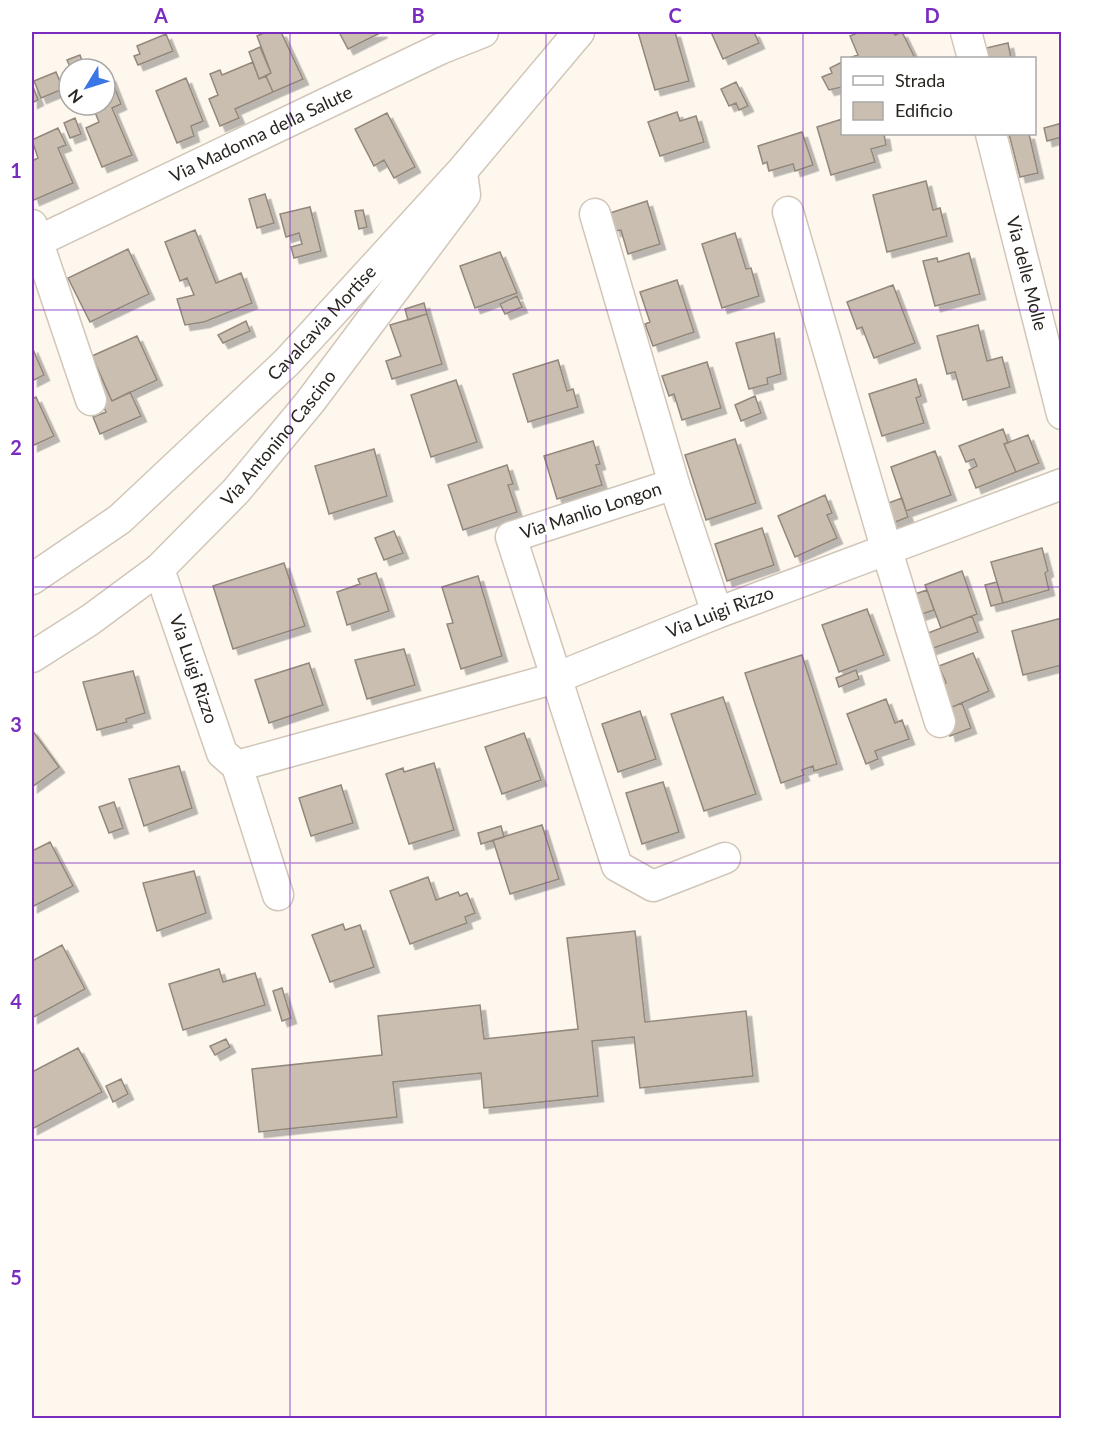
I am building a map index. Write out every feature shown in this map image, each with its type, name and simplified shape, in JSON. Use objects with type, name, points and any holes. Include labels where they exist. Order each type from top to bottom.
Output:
[{"type":"street","name":"Via Madonna della Salute","points":[[91,400],[34,237],[440,49],[483,32]]},
{"type":"street","name":"Cavalcavia Mortise","points":[[32,579],[120,519],[287,362],[462,171],[579,32]]},
{"type":"street","points":[[966,32],[973,57]]},
{"type":"street","name":"Via delle Molle","points":[[991,135],[1062,414]]},
{"type":"street","name":"Via Antonino Cascino","points":[[32,657],[90,620],[159,569],[236,491],[310,402],[465,195],[462,171]]},
{"type":"street","points":[[788,212],[887,551],[940,722]]},
{"type":"street","name":"Via Manlio Longon","points":[[595,214],[674,484],[717,613]]},
{"type":"street","name":"Via Manlio Longon","points":[[556,678],[511,537],[674,484]]},
{"type":"street","name":"Via Luigi Rizzo","points":[[237,766],[556,678],[717,613],[1062,484]]},
{"type":"street","name":"Via Luigi Rizzo","points":[[159,569],[222,753],[237,766],[278,895]]},
{"type":"street","points":[[556,678],[618,866],[653,886],[725,858]]},
{"type":"building","points":[[266,32],[281,32],[303,79],[273,92],[266,76],[271,73],[257,36]]},
{"type":"building","points":[[339,32],[382,32],[348,49]]},
{"type":"building","points":[[638,32],[675,32],[689,81],[655,90]]},
{"type":"building","points":[[711,32],[754,32],[759,43],[723,59]]},
{"type":"building","points":[[860,32],[893,32],[895,35],[902,32],[914,57],[852,57],[858,55],[850,36]]},
{"type":"building","points":[[166,34],[173,51],[138,65],[134,56],[140,54],[137,46]]},
{"type":"building","points":[[1008,43],[1011,57],[984,57],[982,49]]},
{"type":"building","points":[[260,47],[271,73],[259,79],[249,52]]},
{"type":"building","points":[[253,62],[259,79],[266,76],[273,92],[235,109],[239,118],[220,126],[209,99],[218,95],[210,74],[220,70],[222,75]]},
{"type":"building","points":[[841,62],[841,87],[829,90],[822,77],[832,73],[830,68]]},
{"type":"building","points":[[56,72],[57,91],[41,98],[34,81]]},
{"type":"building","points":[[186,78],[203,121],[191,126],[194,136],[177,143],[156,91]]},
{"type":"building","points":[[736,82],[748,106],[739,110],[736,103],[729,106],[721,89]]},
{"type":"building","points":[[32,84],[38,100],[32,103]]},
{"type":"building","points":[[117,94],[121,104],[117,106]]},
{"type":"building","points":[[677,112],[680,121],[696,116],[704,142],[660,156],[648,122]]},
{"type":"building","points":[[387,113],[415,167],[394,178],[384,160],[374,166],[355,129]]},
{"type":"building","points":[[97,117],[116,117],[132,155],[102,167],[86,128],[99,122]]},
{"type":"building","points":[[75,118],[81,134],[70,138],[64,123]]},
{"type":"building","points":[[841,119],[841,135],[884,135],[886,145],[871,149],[875,162],[831,175],[817,127]]},
{"type":"building","points":[[1062,123],[1062,137],[1047,141],[1044,128]]},
{"type":"building","points":[[58,128],[66,145],[58,148],[73,183],[34,200],[32,161],[38,158],[32,140]]},
{"type":"building","points":[[802,132],[813,165],[795,171],[793,164],[769,171],[767,162],[763,164],[758,146]]},
{"type":"building","points":[[1009,135],[1029,135],[1038,173],[1020,177]]},
{"type":"building","points":[[926,181],[933,210],[940,208],[947,236],[887,252],[873,195]]},
{"type":"building","points":[[265,194],[274,223],[257,228],[249,199]]},
{"type":"building","points":[[647,201],[660,244],[628,254],[621,230],[615,231],[610,213]]},
{"type":"building","points":[[310,207],[321,251],[294,258],[291,247],[302,244],[299,233],[286,237],[280,214]]},
{"type":"building","points":[[363,210],[367,227],[359,229],[355,211]]},
{"type":"building","points":[[195,230],[216,283],[241,273],[252,303],[204,322],[185,325],[177,299],[194,295],[187,278],[180,281],[165,242]]},
{"type":"building","points":[[735,233],[746,269],[751,268],[759,296],[722,308],[702,244]]},
{"type":"building","points":[[128,249],[149,294],[90,322],[68,278]]},
{"type":"building","points":[[500,252],[517,293],[475,308],[460,266]]},
{"type":"building","points":[[969,253],[980,294],[935,306],[923,261],[937,258],[938,262]]},
{"type":"building","points":[[677,280],[694,332],[653,346],[645,324],[650,322],[640,292]]},
{"type":"building","points":[[893,285],[915,343],[874,358],[862,327],[857,329],[847,302]]},
{"type":"building","points":[[517,296],[522,307],[505,314],[500,304]]},
{"type":"building","points":[[424,303],[427,314],[408,320],[405,309]]},
{"type":"building","points":[[427,314],[442,364],[392,379],[386,361],[401,356],[390,325]]},
{"type":"building","points":[[246,321],[250,331],[223,343],[218,335]]},
{"type":"building","points":[[978,325],[987,361],[1002,357],[1010,387],[963,400],[955,372],[947,374],[937,336]]},
{"type":"building","points":[[774,333],[781,374],[767,378],[768,384],[749,389],[736,343]]},
{"type":"building","points":[[137,336],[157,380],[112,401],[92,356]]},
{"type":"building","points":[[32,347],[44,375],[32,381]]},
{"type":"building","points":[[558,360],[567,391],[573,389],[578,407],[528,422],[513,374]]},
{"type":"building","points":[[707,362],[721,408],[682,420],[674,394],[669,396],[662,376]]},
{"type":"building","points":[[102,379],[112,401],[130,392],[141,416],[100,434],[93,417],[106,412],[93,384]]},
{"type":"building","points":[[916,379],[921,396],[916,398],[924,423],[882,436],[869,394]]},
{"type":"building","points":[[456,380],[477,442],[431,457],[411,395]]},
{"type":"building","points":[[755,396],[761,413],[741,421],[735,405]]},
{"type":"building","points":[[36,397],[54,436],[32,446],[32,399]]},
{"type":"building","points":[[1003,429],[1008,443],[1004,444],[1016,472],[976,488],[969,470],[977,466],[974,459],[966,462],[959,446]]},
{"type":"building","points":[[1028,435],[1039,463],[1016,472],[1004,444]]},
{"type":"building","points":[[735,439],[756,503],[706,520],[685,455]]},
{"type":"building","points":[[593,441],[600,464],[596,465],[602,485],[557,499],[544,456]]},
{"type":"building","points":[[374,449],[387,496],[329,514],[315,466]]},
{"type":"building","points":[[935,451],[951,495],[906,511],[891,467]]},
{"type":"building","points":[[507,465],[513,484],[508,485],[517,512],[463,530],[448,485]]},
{"type":"building","points":[[825,495],[832,513],[827,515],[837,538],[795,557],[778,516]]},
{"type":"building","points":[[902,498],[908,517],[890,524],[883,505]]},
{"type":"building","points":[[762,528],[774,565],[727,581],[715,544]]},
{"type":"building","points":[[394,531],[403,553],[384,560],[375,538]]},
{"type":"building","points":[[1042,548],[1048,571],[1045,573],[1049,590],[1003,603],[991,562]]},
{"type":"building","points":[[284,563],[305,626],[233,649],[213,586]]},
{"type":"building","points":[[962,571],[977,614],[941,628],[925,585]]},
{"type":"building","points":[[376,573],[389,611],[347,625],[337,592],[360,584],[358,579]]},
{"type":"building","points":[[478,576],[502,656],[461,669],[447,624],[453,623],[442,587]]},
{"type":"building","points":[[997,582],[1003,603],[991,606],[985,585]]},
{"type":"building","points":[[927,590],[934,610],[916,616],[909,596]]},
{"type":"building","points":[[867,609],[884,655],[839,672],[822,625]]},
{"type":"building","points":[[972,616],[978,632],[928,650],[923,635]]},
{"type":"building","points":[[1062,618],[1062,665],[1023,675],[1012,631]]},
{"type":"building","points":[[404,649],[415,685],[367,699],[355,660]]},
{"type":"building","points":[[973,653],[989,691],[950,708],[940,686],[946,683],[939,666]]},
{"type":"building","points":[[802,655],[837,764],[814,771],[813,766],[802,770],[804,775],[781,783],[745,673]]},
{"type":"building","points":[[309,663],[323,705],[269,723],[255,680]]},
{"type":"building","points":[[856,670],[859,679],[839,687],[836,678]]},
{"type":"building","points":[[133,671],[145,713],[126,719],[127,722],[97,730],[83,682]]},
{"type":"building","points":[[723,697],[756,794],[704,811],[671,714]]},
{"type":"building","points":[[886,699],[895,723],[902,720],[909,739],[875,751],[878,759],[866,764],[847,714]]},
{"type":"building","points":[[962,703],[971,728],[950,736],[944,710]]},
{"type":"building","points":[[640,711],[656,759],[618,772],[602,724]]},
{"type":"building","points":[[32,730],[59,767],[32,787]]},
{"type":"building","points":[[524,733],[541,780],[502,794],[485,747]]},
{"type":"building","points":[[434,763],[454,830],[409,844],[386,774],[403,768],[404,772]]},
{"type":"building","points":[[179,766],[192,808],[144,826],[129,779]]},
{"type":"building","points":[[663,782],[679,832],[642,844],[626,793]]},
{"type":"building","points":[[341,785],[353,823],[311,836],[299,798]]},
{"type":"building","points":[[114,802],[123,828],[109,833],[99,807]]},
{"type":"building","points":[[542,825],[559,879],[510,894],[493,840]]},
{"type":"building","points":[[501,826],[504,837],[481,844],[478,833]]},
{"type":"building","points":[[50,842],[73,886],[32,907],[32,851]]},
{"type":"building","points":[[194,871],[206,913],[157,931],[143,883]]},
{"type":"building","points":[[428,877],[436,900],[458,892],[460,896],[467,893],[475,913],[465,917],[467,923],[410,944],[390,891]]},
{"type":"building","points":[[343,924],[345,930],[360,925],[374,967],[330,982],[312,935]]},
{"type":"building","points":[[635,931],[645,1022],[746,1011],[753,1076],[640,1088],[634,1037],[592,1041],[598,1096],[484,1108],[481,1073],[393,1082],[397,1117],[259,1132],[252,1069],[382,1055],[378,1016],[480,1005],[484,1039],[578,1029],[567,938]]},
{"type":"building","points":[[62,945],[85,989],[32,1018],[32,961]]},
{"type":"building","points":[[219,969],[223,982],[255,973],[265,1005],[183,1030],[169,984]]},
{"type":"building","points":[[282,988],[291,1018],[282,1021],[273,991]]},
{"type":"building","points":[[226,1039],[230,1047],[215,1055],[210,1046]]},
{"type":"building","points":[[78,1048],[102,1092],[32,1129],[32,1072]]},
{"type":"building","points":[[121,1079],[128,1094],[113,1102],[106,1086]]}]
